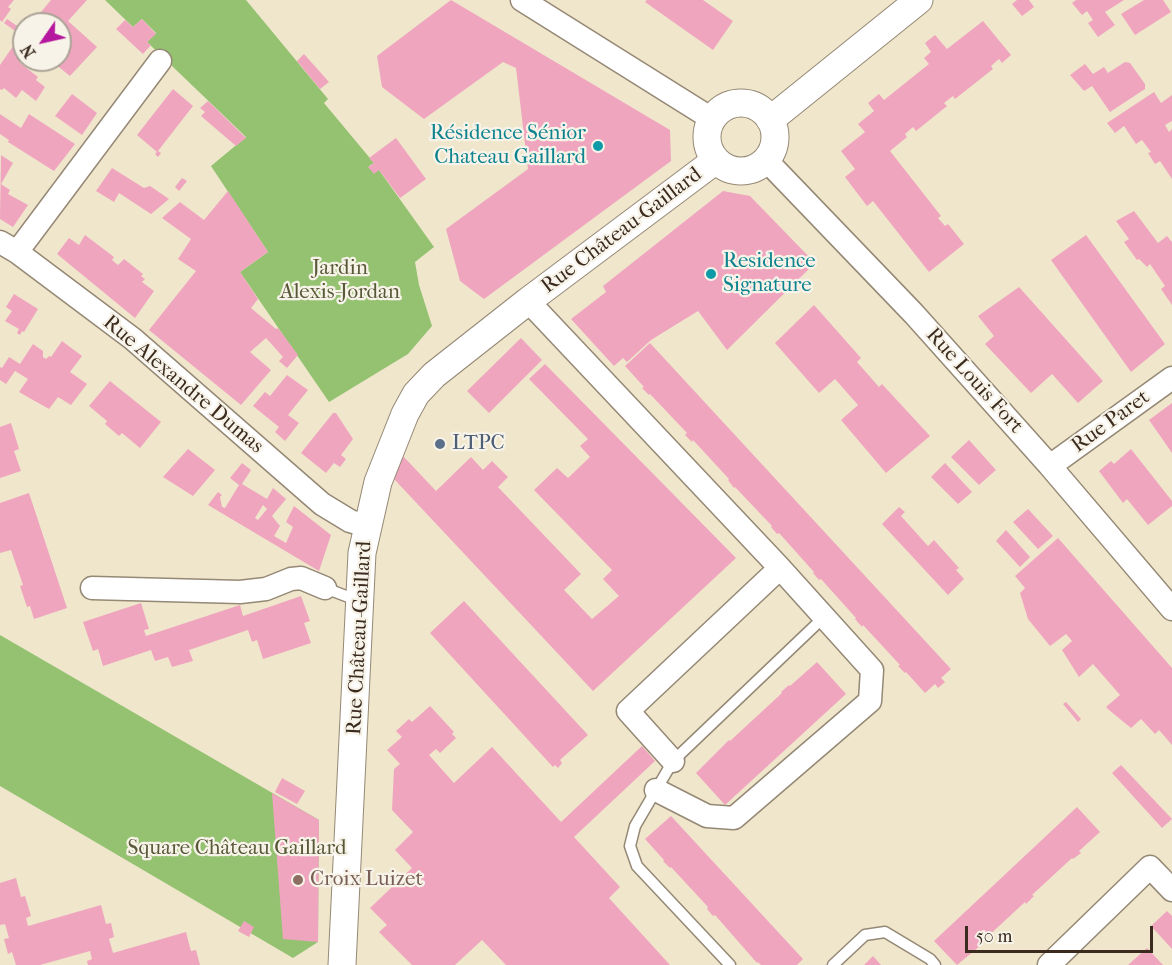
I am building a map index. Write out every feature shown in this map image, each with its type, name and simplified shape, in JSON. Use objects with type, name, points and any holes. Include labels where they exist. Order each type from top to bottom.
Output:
[{"type":"street","points":[[522,0],[712,119]]},
{"type":"street","points":[[770,120],[919,0]]},
{"type":"street","points":[[8,247],[160,61]]},
{"type":"street","points":[[742,103],[753,105],[763,111],[770,120],[774,128],[774,145],[766,160],[758,167],[747,171],[735,171],[716,160],[710,151],[707,140],[708,129],[712,119],[720,110],[742,103]]},
{"type":"street","name":"Rue Château-Gaillard","points":[[346,962],[362,554],[378,482],[395,435],[416,394],[434,375],[528,301],[716,160]]},
{"type":"street","name":"Rue Louis Fort","points":[[766,160],[914,314],[1050,466],[1172,609]]},
{"type":"street","name":"Rue Alexandre Dumas","points":[[8,247],[133,339],[322,504],[350,521],[367,526]]},
{"type":"street","name":"Rue Château-Gaillard","points":[[528,301],[780,568],[872,670],[870,701],[734,818],[707,816],[657,790]]},
{"type":"street","name":"Rue Paret","points":[[1050,466],[1172,378]]},
{"type":"street","points":[[673,761],[628,711],[780,568]]},
{"type":"street","points":[[92,588],[240,592],[266,589],[291,579],[301,578],[325,588]]},
{"type":"street","points":[[1048,965],[1150,867],[1172,890]]},
{"type":"lane","points":[[325,588],[359,601]]},
{"type":"lane","points":[[730,965],[638,866],[630,846],[635,826],[673,761],[824,617]]},
{"type":"lane","points":[[833,965],[865,935],[885,932],[936,965]]},
{"type":"green space","name":"Jardin Alexis-Jordan","points":[[105,0],[246,0],[328,99],[324,103],[374,163],[369,166],[379,170],[434,247],[415,262],[419,285],[432,326],[408,354],[329,402],[240,272],[268,252],[211,166],[246,137],[147,42],[156,33],[142,19],[133,27]]},
{"type":"green space","name":"Square Château Gaillard","points":[[0,635],[319,820],[318,942],[293,958],[0,786]]},
{"type":"building","points":[[0,0],[14,0],[8,7],[11,9],[2,22],[0,20]]},
{"type":"building","points":[[51,0],[87,0],[72,17],[72,12],[41,12]]},
{"type":"building","name":"Résidence Sénior Chateau Gaillard","points":[[451,0],[670,130],[671,161],[484,299],[460,281],[446,229],[528,169],[516,68],[503,62],[424,119],[382,87],[377,56]]},
{"type":"building","points":[[647,0],[703,0],[733,21],[713,50],[645,2]]},
{"type":"building","points":[[1017,0],[1029,0],[1034,7],[1022,16],[1012,4]]},
{"type":"building","points":[[1076,0],[1124,0],[1105,12],[1115,25],[1098,37],[1088,23],[1093,20],[1087,11],[1082,15],[1072,3]]},
{"type":"building","points":[[1144,0],[1163,0],[1171,12],[1135,35],[1121,14]]},
{"type":"building","points":[[7,19],[12,22],[12,29],[4,23]]},
{"type":"building","points":[[142,19],[156,34],[147,42],[151,45],[143,54],[116,29],[125,20],[133,27]]},
{"type":"building","points":[[983,21],[1011,55],[1002,63],[999,59],[991,66],[993,69],[955,99],[953,96],[944,103],[947,106],[916,131],[913,127],[905,134],[907,137],[890,151],[941,216],[938,218],[945,226],[948,224],[964,244],[929,272],[873,201],[867,206],[845,177],[855,169],[841,151],[865,132],[858,124],[874,111],[868,103],[879,94],[884,100],[929,64],[924,58],[931,52],[925,43],[935,35],[947,49]]},
{"type":"building","points":[[72,25],[97,47],[70,76],[65,72],[72,72]]},
{"type":"building","points":[[12,48],[12,72],[32,72],[38,77],[36,80],[45,87],[36,101],[22,90],[16,98],[4,88],[0,89],[0,65]]},
{"type":"building","points":[[304,54],[329,82],[320,89],[297,61]]},
{"type":"building","points":[[1125,62],[1130,63],[1145,84],[1145,89],[1110,112],[1092,86],[1084,91],[1070,75],[1085,64],[1093,74],[1104,67],[1108,73]]},
{"type":"building","points":[[173,89],[193,106],[158,151],[161,153],[158,157],[155,154],[157,152],[137,135]]},
{"type":"building","points":[[1154,92],[1161,103],[1172,95],[1172,121],[1165,125],[1169,132],[1172,129],[1172,179],[1160,161],[1155,164],[1148,153],[1151,152],[1142,140],[1136,144],[1124,126],[1115,133],[1107,123]]},
{"type":"building","points":[[72,94],[97,113],[82,135],[55,116]]},
{"type":"building","points":[[208,101],[246,138],[236,146],[201,116],[205,112],[200,108]]},
{"type":"building","points":[[0,114],[21,128],[29,114],[75,144],[54,171],[8,142],[9,140],[0,134]]},
{"type":"building","points":[[396,138],[426,179],[400,198],[379,170],[374,174],[368,167],[374,163],[369,158]]},
{"type":"building","points":[[1,155],[13,163],[1,184],[10,190],[8,194],[28,205],[13,227],[0,219]]},
{"type":"building","points":[[112,168],[144,188],[150,186],[169,199],[151,214],[119,193],[114,202],[96,191]]},
{"type":"building","points":[[182,178],[187,181],[179,191],[175,187]]},
{"type":"building","points":[[228,191],[268,252],[240,272],[258,299],[251,308],[276,329],[278,328],[298,355],[287,368],[279,361],[283,357],[266,338],[250,352],[271,370],[241,405],[149,330],[196,271],[178,259],[191,239],[162,218],[180,202],[204,220]]},
{"type":"building","name":"Residence Signature","points":[[723,191],[750,196],[815,263],[727,350],[698,311],[651,340],[627,362],[623,358],[614,366],[571,319],[606,292],[603,286]]},
{"type":"building","points":[[1134,211],[1158,243],[1167,236],[1172,242],[1172,305],[1161,289],[1165,286],[1150,264],[1147,267],[1139,259],[1137,260],[1124,242],[1129,239],[1116,221]]},
{"type":"building","points":[[85,235],[114,257],[112,260],[118,265],[124,259],[143,274],[141,276],[145,279],[142,282],[154,291],[135,318],[57,254],[69,238],[79,245]]},
{"type":"building","points":[[1086,235],[1165,344],[1131,372],[1051,260]]},
{"type":"building","points":[[1019,287],[1103,381],[1078,403],[1052,374],[1031,393],[985,344],[994,336],[978,316]]},
{"type":"building","points":[[14,294],[38,309],[20,335],[17,333],[19,329],[5,321],[12,311],[6,307]]},
{"type":"building","points":[[814,305],[861,358],[857,362],[879,387],[882,384],[930,436],[886,473],[841,420],[858,405],[835,379],[819,393],[775,343]]},
{"type":"building","points":[[521,338],[542,360],[489,413],[467,391]]},
{"type":"building","points":[[62,341],[82,356],[70,372],[87,384],[71,405],[58,397],[49,409],[19,392],[28,379],[15,371],[6,384],[0,380],[0,367],[2,368],[9,357],[20,364],[33,344],[43,351],[43,357],[46,359],[51,357]]},
{"type":"building","points":[[650,343],[951,669],[941,678],[945,682],[938,688],[935,684],[925,693],[898,666],[900,665],[863,625],[862,627],[779,533],[777,534],[772,526],[734,488],[729,479],[693,440],[692,442],[685,435],[687,433],[642,388],[644,387],[625,366]]},
{"type":"building","points":[[545,364],[736,558],[593,691],[394,479],[403,456],[436,491],[471,457],[483,470],[492,461],[508,477],[498,487],[581,574],[564,590],[592,619],[619,596],[603,579],[612,570],[534,490],[557,468],[568,478],[590,457],[580,446],[588,439],[529,379]]},
{"type":"building","points":[[287,375],[308,390],[288,415],[299,423],[285,441],[275,432],[279,427],[253,406],[265,392],[270,396]]},
{"type":"building","points":[[110,381],[161,422],[140,448],[122,433],[119,436],[105,424],[107,421],[89,406]]},
{"type":"building","points":[[1172,403],[1172,453],[1149,420]]},
{"type":"building","points":[[333,413],[336,413],[353,439],[341,455],[346,459],[340,467],[334,463],[326,473],[301,453]]},
{"type":"building","points":[[11,423],[19,449],[14,451],[21,471],[0,478],[0,427]]},
{"type":"building","points":[[969,440],[996,470],[979,485],[951,457]]},
{"type":"building","points":[[188,449],[215,470],[193,496],[163,477]]},
{"type":"building","points":[[1131,449],[1172,501],[1172,506],[1148,525],[1127,499],[1123,503],[1099,471],[1111,461],[1114,464]]},
{"type":"building","points":[[242,463],[251,470],[242,484],[267,499],[273,488],[286,499],[272,516],[280,526],[274,536],[286,543],[293,527],[286,522],[294,506],[331,535],[319,571],[208,505],[218,492],[222,495],[220,497],[222,507],[225,508],[239,485],[230,478]],"holes":[[[263,505],[267,509],[258,520],[255,518]]]},
{"type":"building","points":[[945,463],[972,492],[958,504],[931,477]]},
{"type":"building","points":[[29,493],[67,608],[34,619],[20,586],[23,585],[11,550],[0,553],[0,503]]},
{"type":"building","points":[[899,507],[905,512],[901,516],[928,546],[934,540],[959,568],[956,570],[964,579],[948,595],[882,524]]},
{"type":"building","points":[[1028,509],[1053,536],[1038,549],[1013,522]]},
{"type":"building","points":[[1006,530],[1030,557],[1020,567],[996,541]]},
{"type":"building","points":[[1058,538],[1172,668],[1172,745],[1159,730],[1155,734],[1141,719],[1131,728],[1109,710],[1106,707],[1120,695],[1093,664],[1079,677],[1062,650],[1072,641],[1066,634],[1050,646],[1028,619],[1020,593],[1025,588],[1015,576]]},
{"type":"building","points":[[301,596],[310,621],[304,623],[311,643],[263,659],[257,640],[252,642],[248,630],[189,650],[193,661],[172,667],[168,657],[155,661],[151,650],[103,666],[98,649],[93,651],[83,622],[141,603],[149,629],[144,630],[146,636],[240,605],[243,616]]},
{"type":"building","points":[[464,601],[588,735],[560,760],[562,763],[558,768],[555,765],[553,767],[430,633]]},
{"type":"building","points":[[817,662],[846,694],[725,805],[696,773],[781,692]]},
{"type":"building","points":[[1066,702],[1081,719],[1078,722],[1063,704]]},
{"type":"building","points":[[430,706],[454,732],[452,734],[456,738],[440,753],[436,749],[429,755],[454,783],[492,747],[561,822],[642,746],[655,761],[574,837],[620,887],[609,898],[670,965],[506,965],[482,940],[455,965],[412,965],[379,932],[387,925],[370,908],[412,868],[395,850],[413,832],[392,810],[394,769],[400,764],[387,750],[402,737],[396,731],[409,719],[412,722]]},
{"type":"building","points":[[1121,765],[1172,819],[1162,828],[1112,773]]},
{"type":"building","points":[[282,778],[305,791],[297,804],[275,792]]},
{"type":"building","name":"Croix Luizet","points":[[272,793],[319,820],[318,942],[283,939]]},
{"type":"building","points":[[1077,807],[1100,832],[1079,851],[1081,853],[1072,858],[1032,895],[1034,896],[1026,904],[1025,902],[985,939],[987,940],[957,965],[934,941]]},
{"type":"building","points":[[671,816],[803,959],[797,965],[757,963],[715,915],[713,916],[707,909],[708,907],[663,861],[645,839]]},
{"type":"building","points":[[16,878],[21,897],[25,896],[31,916],[26,918],[28,926],[101,905],[106,924],[111,923],[114,937],[109,939],[113,953],[186,932],[191,951],[196,950],[200,965],[88,965],[87,961],[92,959],[90,951],[40,965],[16,965],[12,952],[8,954],[4,939],[9,938],[5,924],[0,925],[0,883]]},
{"type":"building","points":[[1167,911],[1172,916],[1172,949],[1151,926]]},
{"type":"building","points":[[244,921],[254,927],[249,937],[238,931]]},
{"type":"building","points":[[1147,948],[1163,965],[1128,965]]},
{"type":"building","points":[[873,956],[881,965],[864,965]]},
{"type":"place","name":"Résidence Sénior Chateau Gaillard","points":[[598,146]]},
{"type":"place","name":"Residence Signature","points":[[711,274]]},
{"type":"place","name":"LTPC","points":[[440,444]]},
{"type":"place","name":"Croix Luizet","points":[[298,880]]}]
